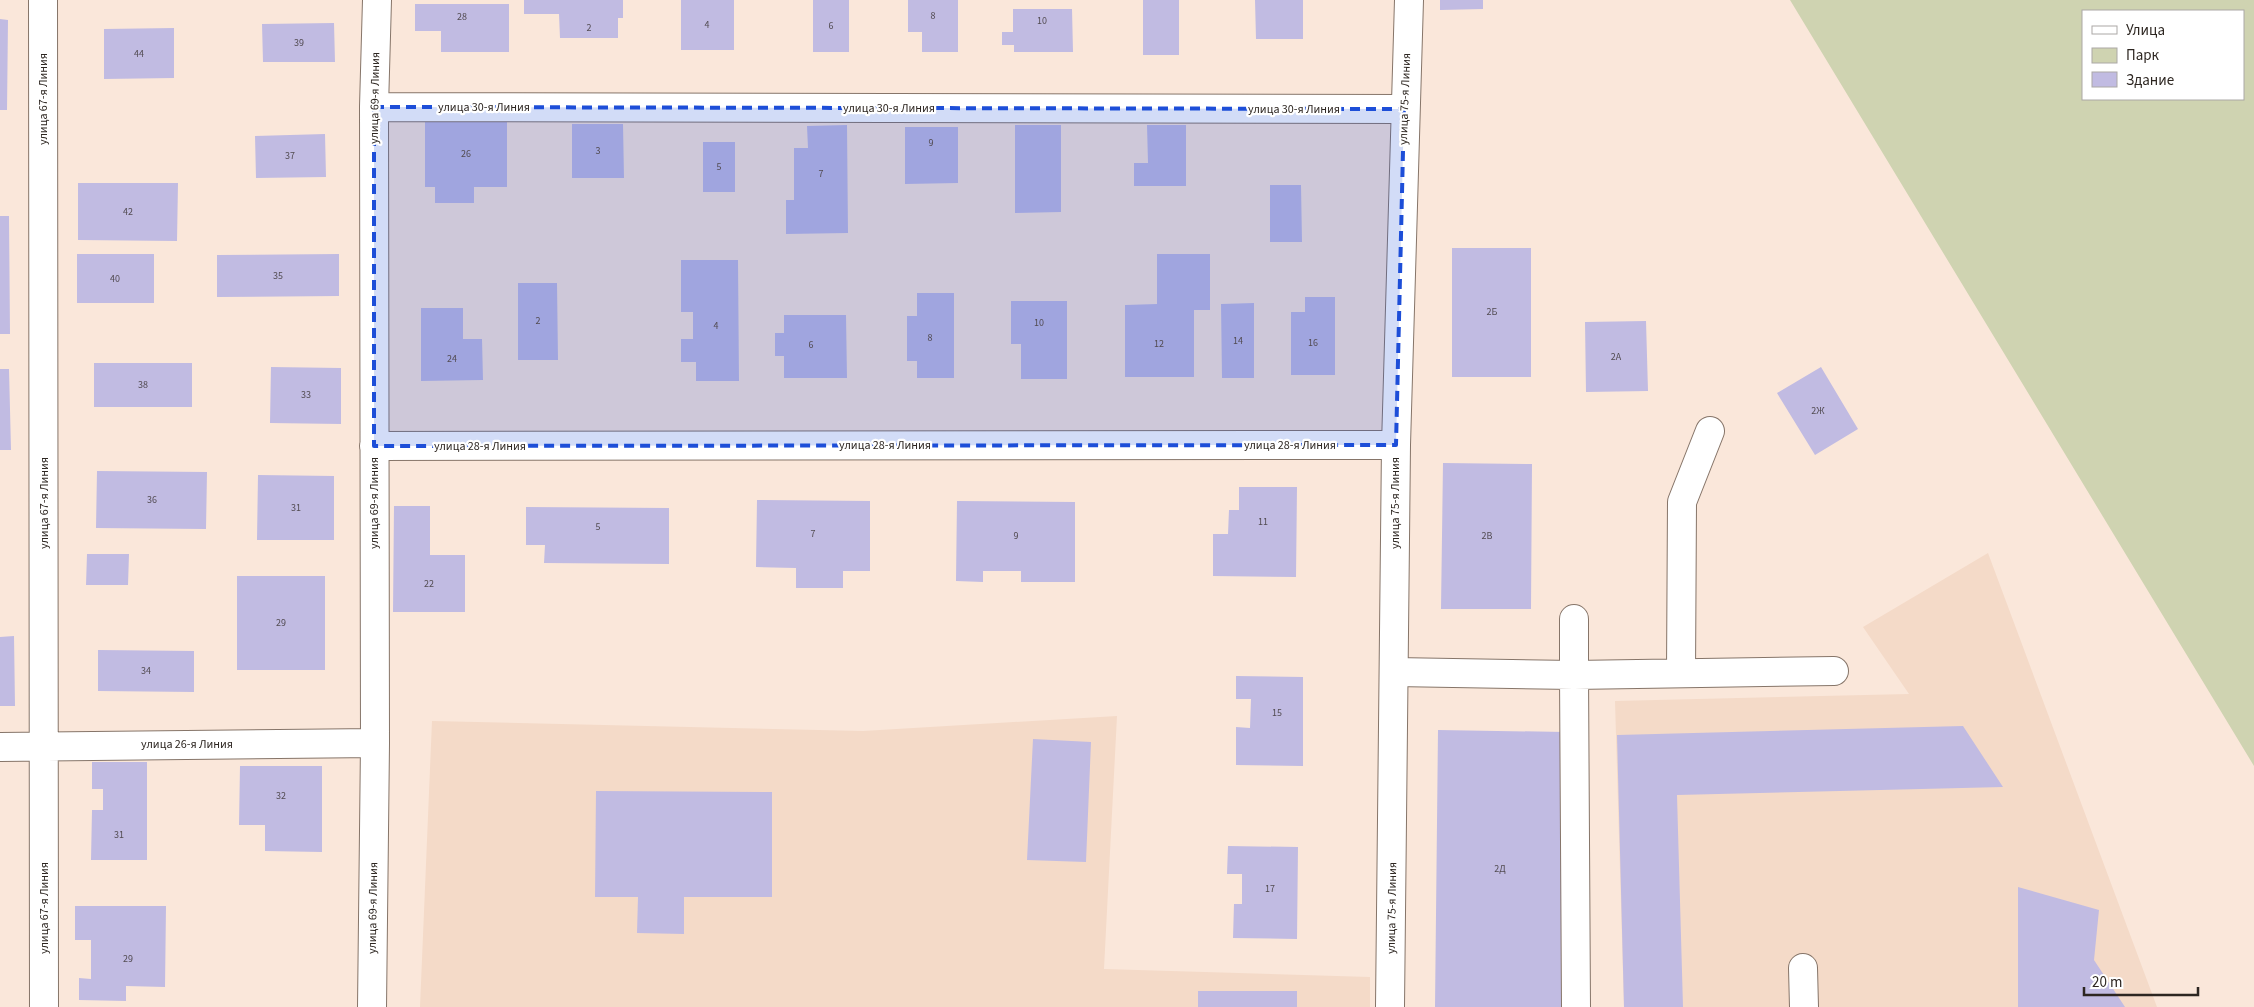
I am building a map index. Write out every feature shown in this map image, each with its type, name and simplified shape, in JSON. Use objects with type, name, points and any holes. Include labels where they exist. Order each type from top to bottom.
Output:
[{"type":"street","name":"улица 67-я Линия","points":[[43,0],[44,1007]]},
{"type":"street","name":"улица 69-я Линия","points":[[372,1007],[375,743],[374,107],[377,0]]},
{"type":"street","name":"улица 75-я Линия","points":[[1390,1007],[1396,445],[1404,109],[1409,0]]},
{"type":"street","name":"улица 30-я Линия","points":[[374,107],[1404,109]]},
{"type":"street","points":[[1681,673],[1682,502],[1710,431]]},
{"type":"street","name":"улица 28-я Линия","points":[[374,446],[1396,445]]},
{"type":"street","points":[[1574,619],[1576,1007]]},
{"type":"street","points":[[1395,672],[1574,675],[1834,671]]},
{"type":"street","name":"улица 26-я Линия","points":[[0,748],[44,745],[375,743]]},
{"type":"street","points":[[1803,968],[1804,1007]]},
{"type":"highlighted area","points":[[374,107],[1404,109],[1396,445],[374,446]]},
{"type":"shaded area","points":[[1988,553],[2157,1007],[1624,1007],[1615,701],[1909,694],[1863,627]]},
{"type":"shaded area","points":[[1117,716],[1104,969],[1370,977],[1370,1007],[420,1007],[432,721],[863,731]]},
{"type":"green space","points":[[1790,0],[2254,0],[2254,766]]},
{"type":"building","points":[[524,0],[623,0],[623,18],[618,18],[618,38],[560,38],[559,14],[524,14]]},
{"type":"building","points":[[681,0],[734,0],[734,50],[681,50]]},
{"type":"building","points":[[813,0],[849,0],[849,52],[813,52]]},
{"type":"building","points":[[908,0],[958,0],[958,52],[922,52],[922,32],[908,32]]},
{"type":"building","points":[[1143,0],[1179,0],[1179,55],[1143,55]]},
{"type":"building","points":[[1255,0],[1303,0],[1303,39],[1256,39]]},
{"type":"building","points":[[1440,0],[1483,0],[1483,9],[1440,10]]},
{"type":"building","points":[[415,4],[509,4],[509,52],[441,52],[441,31],[415,31]]},
{"type":"building","points":[[1013,9],[1072,9],[1073,52],[1014,52],[1014,45],[1002,45],[1002,32],[1013,32]]},
{"type":"building","points":[[0,19],[8,20],[7,110],[0,110]]},
{"type":"building","points":[[334,23],[335,62],[263,62],[262,24]]},
{"type":"building","points":[[174,28],[174,78],[104,79],[104,29]]},
{"type":"building","points":[[425,122],[507,122],[507,187],[474,187],[474,203],[435,203],[435,187],[425,187]]},
{"type":"building","points":[[572,124],[623,124],[624,178],[572,178]]},
{"type":"building","points":[[847,125],[848,233],[786,234],[786,200],[794,200],[794,148],[808,148],[807,126]]},
{"type":"building","points":[[1015,125],[1061,125],[1061,212],[1015,213]]},
{"type":"building","points":[[1147,125],[1186,125],[1186,186],[1134,186],[1134,163],[1148,163]]},
{"type":"building","points":[[905,127],[958,127],[958,183],[905,184]]},
{"type":"building","points":[[325,134],[326,177],[256,178],[255,136]]},
{"type":"building","points":[[703,142],[735,142],[735,192],[703,192]]},
{"type":"building","points":[[78,183],[178,183],[177,241],[78,240]]},
{"type":"building","points":[[1270,185],[1301,185],[1302,242],[1270,242]]},
{"type":"building","points":[[0,216],[9,216],[10,334],[0,334]]},
{"type":"building","points":[[1452,248],[1531,248],[1531,377],[1452,377]]},
{"type":"building","points":[[77,254],[154,254],[154,303],[77,303]]},
{"type":"building","points":[[339,254],[339,296],[217,297],[217,255]]},
{"type":"building","points":[[1157,254],[1210,254],[1210,310],[1194,310],[1194,377],[1125,377],[1125,305],[1157,304]]},
{"type":"building","points":[[681,260],[738,260],[739,381],[696,381],[696,362],[681,362],[681,339],[693,339],[693,312],[681,312]]},
{"type":"building","points":[[518,283],[557,283],[558,360],[518,360]]},
{"type":"building","points":[[917,293],[954,293],[954,378],[917,378],[917,361],[907,361],[907,316],[917,316]]},
{"type":"building","points":[[1305,297],[1335,297],[1335,375],[1291,375],[1291,312],[1305,312]]},
{"type":"building","points":[[1011,301],[1067,301],[1067,379],[1021,379],[1021,344],[1011,344]]},
{"type":"building","points":[[1254,303],[1254,378],[1222,378],[1221,304]]},
{"type":"building","points":[[421,308],[463,308],[463,339],[482,339],[483,380],[421,381]]},
{"type":"building","points":[[784,315],[846,315],[847,378],[784,378],[784,356],[775,356],[775,333],[784,333]]},
{"type":"building","points":[[1646,321],[1648,391],[1586,392],[1585,322]]},
{"type":"building","points":[[94,363],[192,363],[192,407],[94,407]]},
{"type":"building","points":[[271,367],[341,368],[341,424],[270,423]]},
{"type":"building","points":[[1821,367],[1858,429],[1815,455],[1777,393]]},
{"type":"building","points":[[0,369],[9,369],[11,450],[0,450]]},
{"type":"building","points":[[1443,463],[1532,464],[1531,609],[1441,609]]},
{"type":"building","points":[[97,471],[207,472],[206,529],[96,528]]},
{"type":"building","points":[[258,475],[334,476],[334,540],[257,540]]},
{"type":"building","points":[[1239,487],[1297,487],[1296,577],[1213,576],[1213,534],[1228,534],[1229,510],[1239,510]]},
{"type":"building","points":[[757,500],[870,501],[870,571],[843,571],[843,588],[796,588],[796,568],[756,567]]},
{"type":"building","points":[[957,501],[1075,502],[1075,582],[1021,582],[1021,571],[983,571],[983,582],[956,581]]},
{"type":"building","points":[[394,506],[430,506],[430,555],[465,555],[465,612],[393,612]]},
{"type":"building","points":[[526,507],[669,508],[669,564],[544,563],[545,545],[526,545]]},
{"type":"building","points":[[87,554],[129,554],[128,585],[86,585]]},
{"type":"building","points":[[237,576],[325,576],[325,670],[237,670]]},
{"type":"building","points":[[14,636],[15,706],[0,706],[0,637]]},
{"type":"building","points":[[98,650],[194,651],[194,692],[98,691]]},
{"type":"building","points":[[1236,676],[1303,677],[1303,766],[1236,765],[1236,727],[1250,728],[1251,699],[1236,699]]},
{"type":"building","points":[[1963,726],[2003,787],[1677,795],[1683,1007],[1624,1007],[1617,735]]},
{"type":"building","points":[[1438,730],[1565,732],[1562,1007],[1435,1007]]},
{"type":"building","points":[[1033,739],[1091,742],[1086,862],[1027,860]]},
{"type":"building","points":[[92,762],[147,762],[147,860],[91,860],[92,810],[103,810],[103,789],[92,789]]},
{"type":"building","points":[[240,766],[322,766],[322,852],[265,851],[265,825],[239,825]]},
{"type":"building","points":[[596,791],[772,792],[772,897],[684,897],[684,934],[637,933],[638,897],[595,897]]},
{"type":"building","points":[[1228,846],[1298,847],[1297,939],[1233,938],[1234,904],[1242,904],[1242,874],[1227,874]]},
{"type":"building","points":[[2018,887],[2099,910],[2094,960],[2125,1007],[2018,1007]]},
{"type":"building","points":[[75,906],[166,906],[165,987],[126,986],[126,1001],[79,1000],[79,978],[91,979],[91,940],[75,940]]},
{"type":"building","points":[[1198,991],[1297,991],[1297,1007],[1198,1007]]}]
